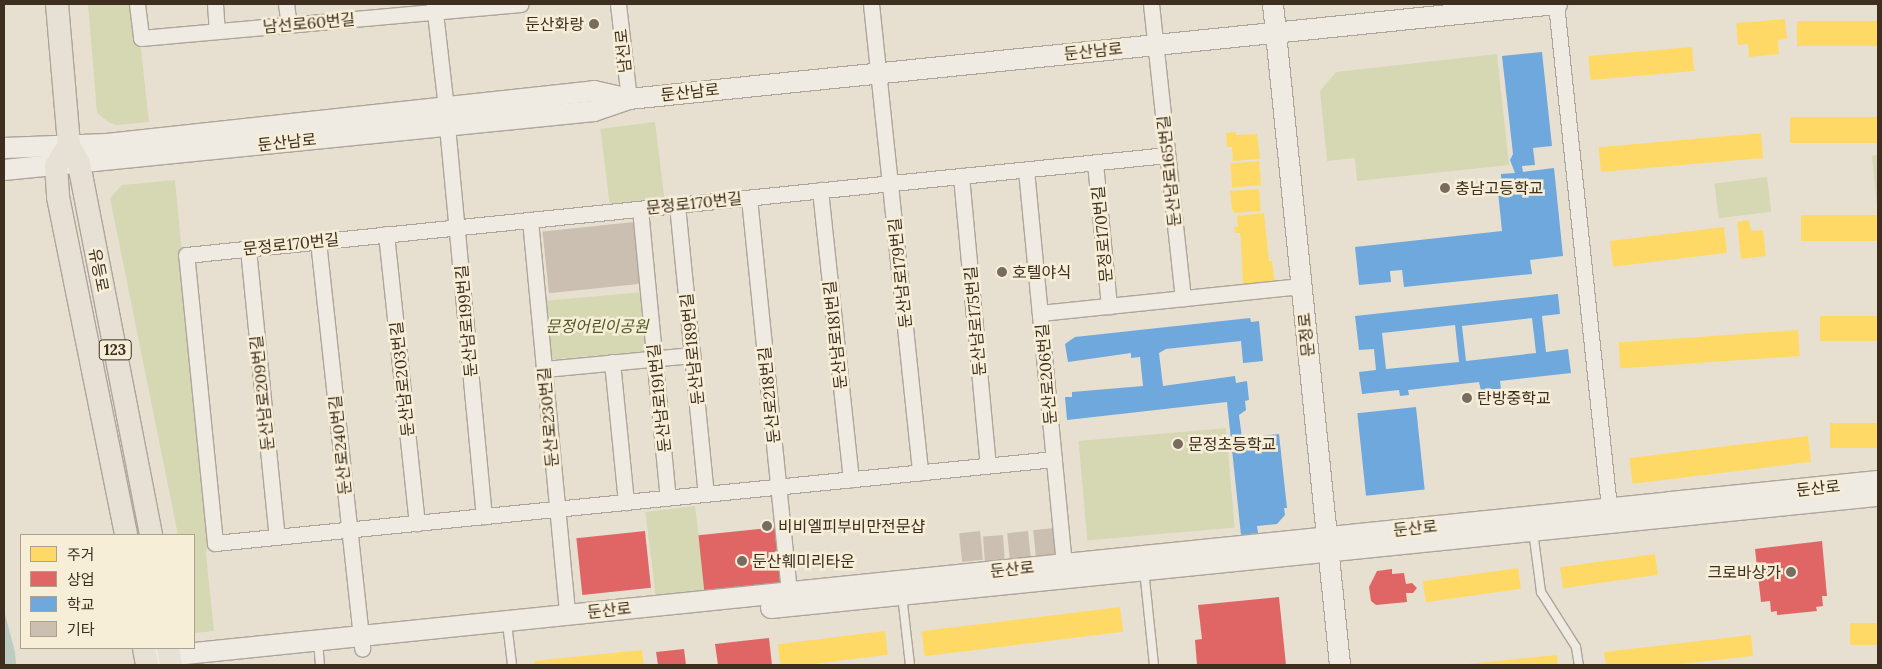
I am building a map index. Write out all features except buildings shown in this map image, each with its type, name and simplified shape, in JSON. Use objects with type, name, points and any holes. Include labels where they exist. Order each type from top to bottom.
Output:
[{"type":"main road","name":"유등로","points":[[57,4],[74,154],[151,534]]},
{"type":"main road","name":"문정로","points":[[1273,4],[1340,665]]},
{"type":"main road","name":"둔산남로","points":[[4,148],[24,147],[74,154],[107,144],[447,116],[594,91],[629,99],[1552,4]]},
{"type":"main road","points":[[4,170],[56,166],[74,154]]},
{"type":"main road","name":"유등로","points":[[56,166],[62,216],[126,534]]},
{"type":"main road","name":"둔산로","points":[[1610,516],[1878,482]]},
{"type":"main road","name":"둔산로","points":[[204,665],[319,653],[361,642],[1532,523],[1878,496]]},
{"type":"main road","name":"둔산로","points":[[508,628],[567,615],[790,592],[902,587]]},
{"type":"main road","name":"둔산로","points":[[146,657],[319,653]]},
{"type":"street","name":"남선로60번길","points":[[137,4],[141,38],[289,25],[363,11],[512,4]]},
{"type":"street","points":[[215,4],[217,31]]},
{"type":"street","points":[[286,4],[289,25]]},
{"type":"street","name":"남선로","points":[[618,4],[629,99]]},
{"type":"street","name":"둔산남로179번길","points":[[871,4],[920,472]]},
{"type":"street","name":"둔산남로165번길","points":[[1151,4],[1183,298]]},
{"type":"street","points":[[1552,4],[1610,516]]},
{"type":"street","name":"둔산남로199번길","points":[[435,8],[447,116],[484,516]]},
{"type":"street","name":"문정로170번길","points":[[1054,459],[215,544],[186,255],[1168,155]]},
{"type":"street","name":"문정로170번길","points":[[1095,163],[1109,306]]},
{"type":"street","name":"둔산로206번길","points":[[1026,170],[1064,571]]},
{"type":"street","name":"둔산남로175번길","points":[[961,176],[988,465]]},
{"type":"street","name":"둔산남로181번길","points":[[820,190],[850,479]]},
{"type":"street","name":"둔산로218번길","points":[[749,198],[790,592]]},
{"type":"street","name":"둔산남로189번길","points":[[677,205],[706,494]]},
{"type":"street","name":"둔산남로191번길","points":[[640,209],[668,498]]},
{"type":"street","name":"둔산로230번길","points":[[530,220],[567,615]]},
{"type":"street","name":"둔산남로203번길","points":[[386,234],[418,523]]},
{"type":"street","name":"둔산로240번길","points":[[318,241],[361,642]]},
{"type":"street","name":"둔산남로209번길","points":[[248,248],[277,537]]},
{"type":"street","points":[[1040,313],[1301,286]]},
{"type":"street","points":[[544,369],[692,355]]},
{"type":"street","points":[[612,362],[626,502]]},
{"type":"lane","points":[[1532,523],[1540,592],[1576,647],[1579,665]]},
{"type":"lane","points":[[1143,563],[1154,665]]},
{"type":"lane","points":[[902,587],[910,665]]},
{"type":"lane","points":[[508,628],[512,665]]},
{"type":"green space","points":[[88,4],[136,4],[149,122],[117,125],[110,123],[97,113]]},
{"type":"green space","points":[[1497,54],[1509,165],[1357,181],[1355,158],[1327,161],[1320,91],[1336,72]]},
{"type":"green space","points":[[655,122],[664,198],[610,205],[600,129]]},
{"type":"green space","points":[[1878,155],[1878,207],[1877,207],[1872,156]]},
{"type":"green space","points":[[1767,177],[1771,212],[1719,218],[1714,183]]},
{"type":"green space","points":[[175,180],[209,535],[206,554],[214,631],[195,633],[195,534],[178,534],[110,198],[122,185]]},
{"type":"green space","name":"문정어린이공원","points":[[645,292],[650,351],[551,359],[545,301]]},
{"type":"green space","points":[[1226,428],[1235,528],[1087,541],[1079,441]]},
{"type":"green space","points":[[695,506],[707,602],[657,608],[645,512]]},
{"type":"shaded area","points":[[4,610],[15,652],[16,665],[4,665]]},
{"type":"place","name":"둔산화랑","points":[[594,24]]},
{"type":"place","name":"충남고등학교","points":[[1445,188]]},
{"type":"place","name":"호텔야식","points":[[1002,272]]},
{"type":"place","name":"탄방중학교","points":[[1467,398]]},
{"type":"place","name":"문정초등학교","points":[[1178,444]]},
{"type":"place","name":"비비엘피부비만전문샵","points":[[767,526]]},
{"type":"place","name":"둔산훼미리타운","points":[[742,561]]},
{"type":"place","name":"크로바상가","points":[[1791,572]]}]
